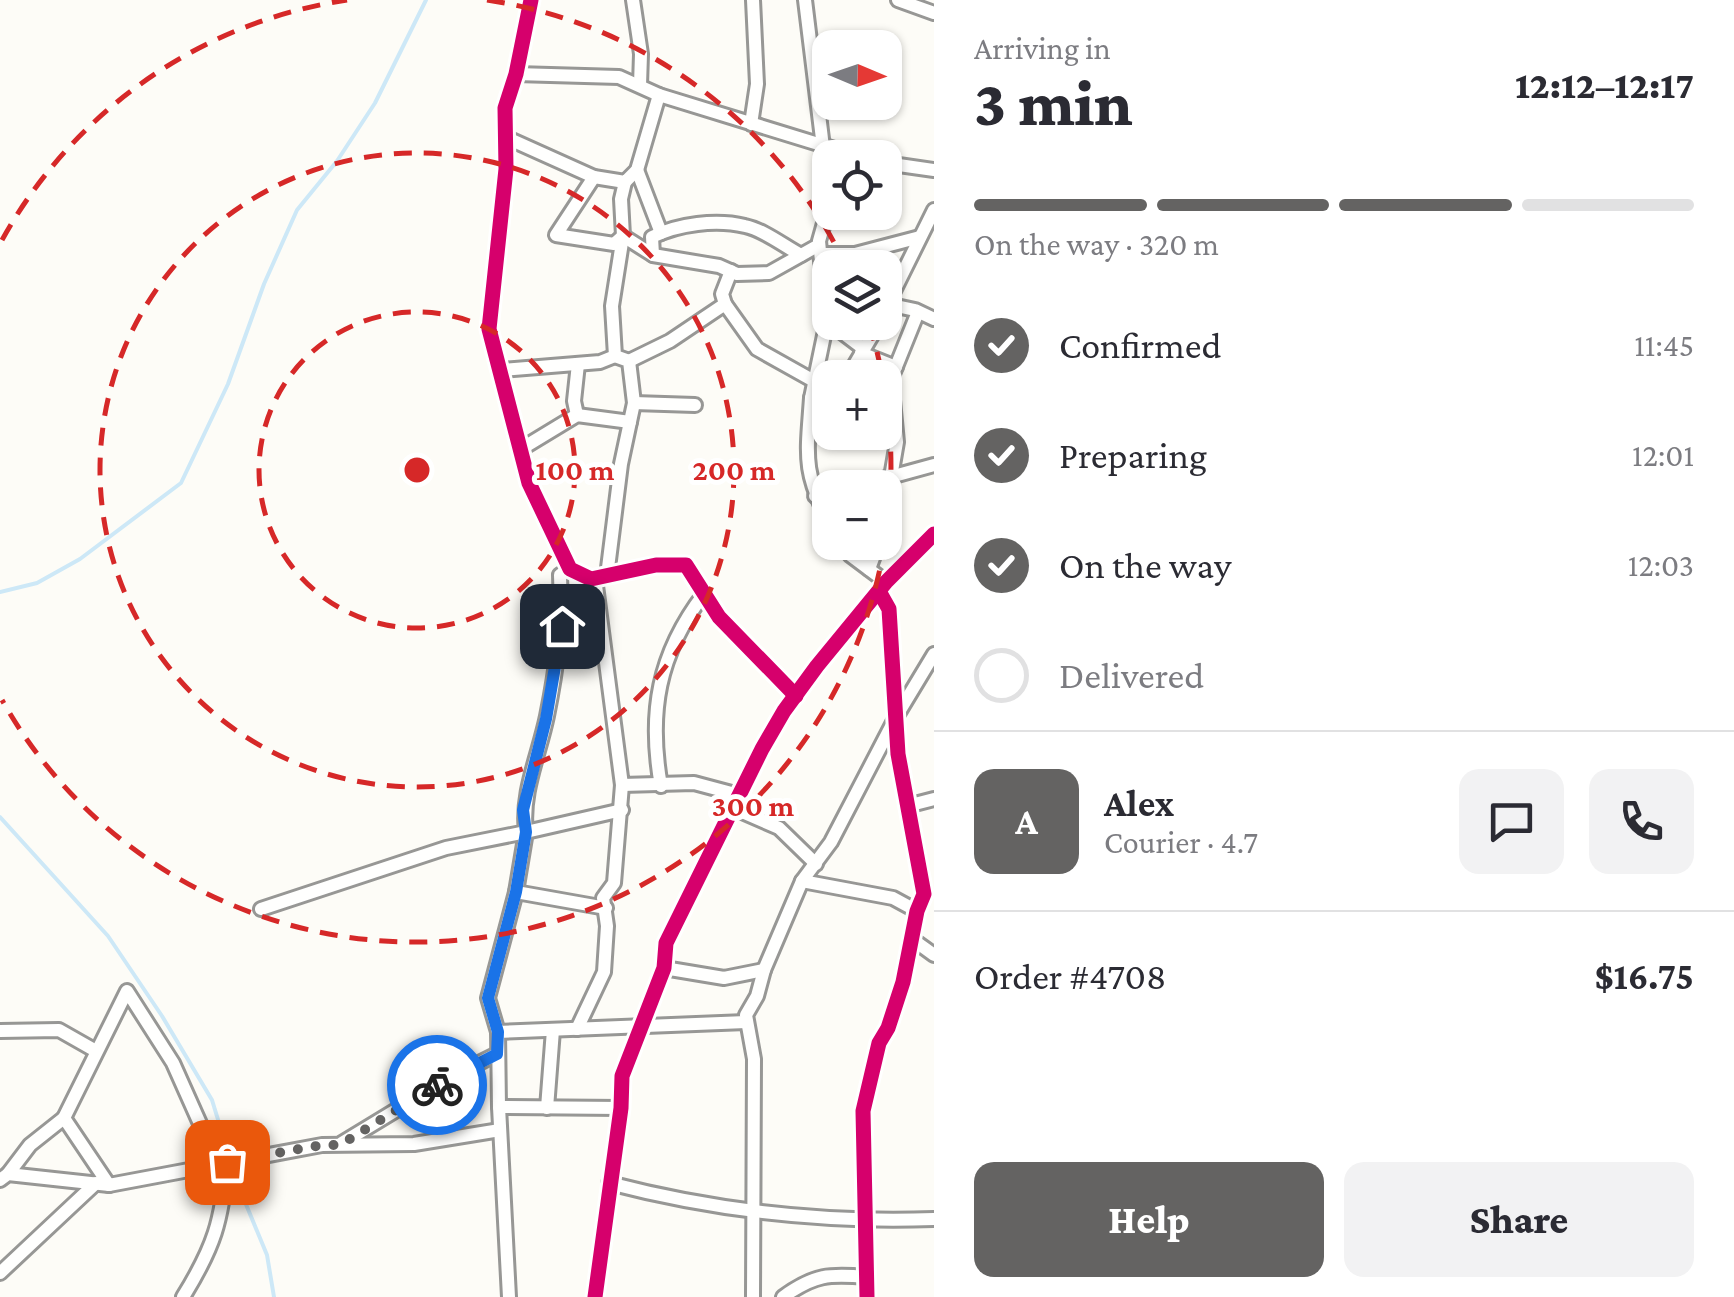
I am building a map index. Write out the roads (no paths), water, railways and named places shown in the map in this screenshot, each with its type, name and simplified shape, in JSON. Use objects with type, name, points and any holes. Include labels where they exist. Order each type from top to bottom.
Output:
[{"type":"street","points":[[531,0],[505,108],[506,169],[489,329],[529,483],[570,569]]},
{"type":"street","points":[[633,0],[641,54],[640,85]]},
{"type":"street","points":[[751,124],[757,84],[753,0]]},
{"type":"street","points":[[806,0],[822,140]]},
{"type":"street","points":[[898,0],[934,14]]},
{"type":"street","points":[[516,74],[619,77],[659,94],[812,143]]},
{"type":"street","points":[[577,1029],[604,972],[603,898],[614,883],[622,810],[601,577],[634,403],[612,306],[623,236],[621,200],[625,182],[636,170],[659,94]]},
{"type":"street","points":[[505,136],[594,177],[625,182]]},
{"type":"street","points":[[902,167],[932,174]]},
{"type":"street","points":[[636,170],[661,233]]},
{"type":"street","points":[[594,177],[556,235],[614,244],[623,236]]},
{"type":"street","points":[[902,274],[934,210]]},
{"type":"street","points":[[654,256],[652,237],[675,226],[747,226],[801,255]]},
{"type":"street","points":[[820,250],[824,230]]},
{"type":"street","points":[[623,236],[654,256],[731,271],[769,273],[812,252]]},
{"type":"street","points":[[870,250],[920,237]]},
{"type":"street","points":[[731,271],[722,294],[725,304],[756,349],[812,380]]},
{"type":"street","points":[[502,370],[622,359],[670,341],[725,304]]},
{"type":"street","points":[[902,310],[934,319]]},
{"type":"street","points":[[899,360],[918,312]]},
{"type":"street","points":[[849,340],[880,360]]},
{"type":"street","points":[[857,360],[869,340]]},
{"type":"street","points":[[577,414],[574,401],[578,364]]},
{"type":"street","points":[[812,392],[807,458],[812,482]]},
{"type":"street","points":[[634,403],[695,405]]},
{"type":"street","points":[[521,448],[577,414],[630,422]]},
{"type":"street","points":[[902,474],[934,465]]},
{"type":"street","points":[[595,1297],[622,1076],[664,968],[666,943],[769,736],[817,666],[934,534]]},
{"type":"street","points":[[858,560],[883,588],[890,609],[896,717],[907,806],[929,893],[917,910],[904,982],[879,1043],[866,1090],[863,1111],[867,1297]]},
{"type":"street","points":[[869,569],[872,560]]},
{"type":"street","points":[[509,1297],[498,1032],[488,998],[516,892],[526,832],[523,810],[546,719],[562,626],[560,575],[570,569],[601,577],[656,566],[686,565],[718,617],[796,696]]},
{"type":"street","points":[[661,786],[656,756],[656,695],[671,650],[704,594]]},
{"type":"street","points":[[753,1297],[754,1059],[746,1022],[802,881],[839,827],[934,654]]},
{"type":"street","points":[[914,688],[934,690]]},
{"type":"street","points":[[622,785],[694,783],[736,802],[778,828],[816,864]]},
{"type":"street","points":[[907,806],[934,798]]},
{"type":"street","points":[[261,910],[446,848],[622,810]]},
{"type":"street","points":[[802,881],[892,898],[917,910]]},
{"type":"street","points":[[516,892],[606,908]]},
{"type":"street","points":[[912,939],[934,955]]},
{"type":"street","points":[[664,968],[724,978],[764,970]]},
{"type":"street","points":[[4,1177],[30,1144],[64,1118],[126,990],[173,1063],[222,1163],[224,1205],[214,1244],[182,1297]]},
{"type":"street","points":[[498,1032],[746,1022]]},
{"type":"street","points":[[0,1031],[59,1030],[96,1051]]},
{"type":"street","points":[[547,1108],[554,1030]]},
{"type":"street","points":[[340,1145],[449,1078],[497,1054]]},
{"type":"street","points":[[499,1107],[621,1108]]},
{"type":"street","points":[[64,1118],[102,1184]]},
{"type":"street","points":[[4,1177],[102,1184],[322,1145],[414,1144],[500,1130]]},
{"type":"street","points":[[608,1183],[683,1202],[755,1212],[867,1222],[934,1220]]},
{"type":"street","points":[[0,1273],[102,1184]]},
{"type":"street","points":[[783,1297],[806,1280],[830,1274],[867,1277]]},
{"type":"waterway","points":[[0,592],[37,583],[80,559],[181,483],[228,384],[264,284],[297,210],[337,161],[375,103],[426,0]]},
{"type":"waterway","points":[[0,817],[108,936],[212,1100],[238,1185],[267,1255],[274,1297]]}]
